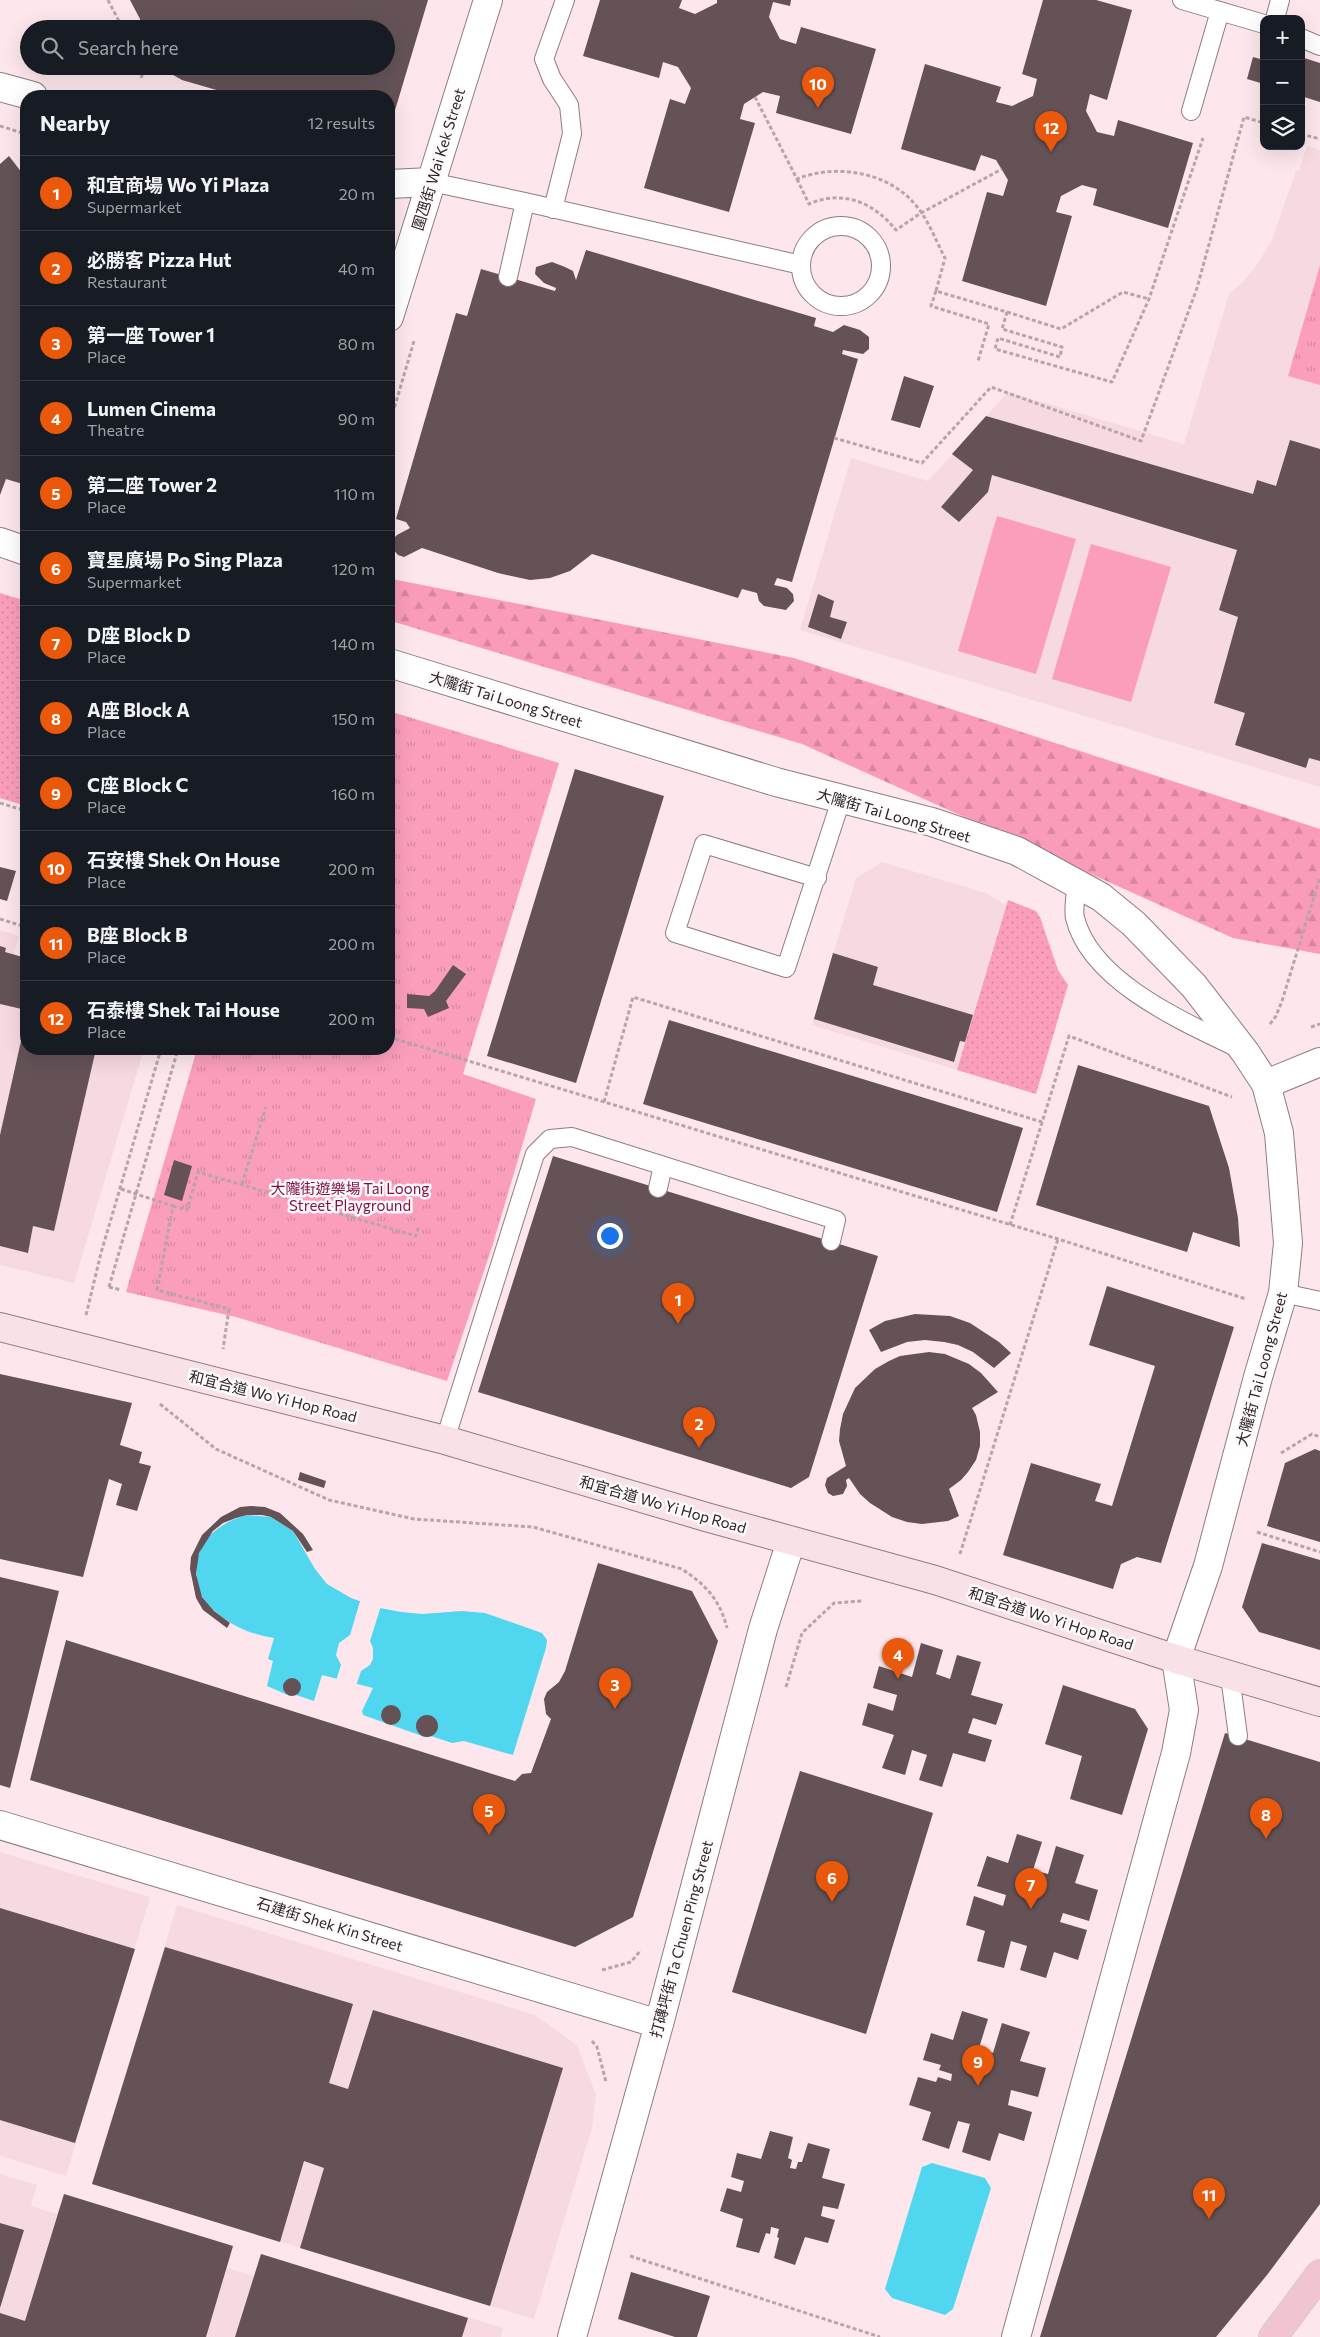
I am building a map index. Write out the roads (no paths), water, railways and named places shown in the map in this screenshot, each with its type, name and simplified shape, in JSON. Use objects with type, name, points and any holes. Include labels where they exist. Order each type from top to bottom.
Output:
[{"type":"main road","name":"和宜合道 Wo Yi Hop Road","points":[[0,1327],[445,1440],[948,1584],[1176,1659],[1320,1702]]},
{"type":"main road","points":[[1273,2337],[1320,2274]]},
{"type":"street","name":"圍乪街 Wai Kek Street","points":[[395,298],[488,0]]},
{"type":"street","points":[[0,87],[20,92]]},
{"type":"street","points":[[395,184],[431,182]]},
{"type":"street","points":[[0,542],[20,549]]},
{"type":"street","name":"大隴街 Tai Loong Street","points":[[395,665],[841,800],[932,822],[1017,852],[1077,883],[1101,898],[1134,924],[1194,986],[1245,1052],[1266,1084],[1279,1133],[1288,1243],[1284,1293],[1258,1377],[1208,1566],[1176,1659]]},
{"type":"street","points":[[1266,1084],[1320,1062]]},
{"type":"street","name":"打磚坪街 Ta Chuen Ping Street","points":[[572,2337],[659,2024],[763,1629],[791,1540]]},
{"type":"street","points":[[1016,2337],[1176,1753],[1184,1710],[1176,1659]]},
{"type":"street","name":"石建街 Shek Kin Street","points":[[0,1825],[659,2024]]},
{"type":"lane","points":[[552,209],[572,134],[569,105],[552,79],[544,60],[565,0]]},
{"type":"lane","points":[[1182,0],[1260,23]]},
{"type":"lane","points":[[1276,15],[1280,0]]},
{"type":"lane","points":[[1191,111],[1220,11]]},
{"type":"lane","points":[[1305,40],[1320,46]]},
{"type":"lane","points":[[431,182],[801,266]]},
{"type":"lane","points":[[508,277],[525,202]]},
{"type":"lane","points":[[844,226],[856,229],[868,236],[876,248],[880,260],[880,274],[875,286],[867,296],[855,303],[843,306],[830,305],[818,299],[808,290],[802,279],[801,266],[803,252],[809,241],[818,232],[830,227],[844,226]]},
{"type":"lane","points":[[816,878],[704,844],[675,933],[786,968],[816,878],[841,800]]},
{"type":"lane","points":[[1077,883],[1075,916],[1086,944],[1104,965],[1138,994],[1167,1013],[1245,1052]]},
{"type":"lane","points":[[445,1440],[535,1154],[550,1139],[572,1137],[836,1220],[831,1241]]},
{"type":"lane","points":[[658,1188],[662,1166]]},
{"type":"lane","points":[[1284,1293],[1320,1302]]},
{"type":"lane","points":[[1230,1676],[1238,1736]]},
{"type":"water","points":[[247,1515],[271,1517],[293,1531],[315,1569],[327,1584],[351,1598],[380,1608],[401,1612],[422,1614],[462,1611],[485,1613],[542,1633],[547,1640],[546,1648],[513,1755],[464,1741],[452,1743],[431,1736],[425,1737],[363,1715],[362,1711],[373,1688],[322,1675],[314,1701],[296,1695],[290,1696],[267,1686],[273,1661],[268,1659],[274,1638],[244,1630],[225,1620],[201,1595],[196,1571],[197,1559],[207,1539],[225,1524]]},
{"type":"water","points":[[932,2163],[985,2178],[991,2188],[953,2309],[945,2315],[892,2298],[885,2289],[922,2167]]},
{"type":"place","name":"石安樓 Shek On House","points":[[818,108]]},
{"type":"place","name":"石泰樓 Shek Tai House","points":[[1051,152]]},
{"type":"place","name":"和宜商場 Wo Yi Plaza","points":[[678,1324]]},
{"type":"place","name":"必勝客 Pizza Hut","points":[[699,1448]]},
{"type":"place","name":"Lumen Cinema","points":[[898,1679]]},
{"type":"place","name":"第一座 Tower 1","points":[[615,1709]]},
{"type":"place","name":"第二座 Tower 2","points":[[489,1835]]},
{"type":"place","name":"A座 Block A","points":[[1266,1839]]},
{"type":"place","name":"寶星廣場 Po Sing Plaza","points":[[832,1902]]},
{"type":"place","name":"D座 Block D","points":[[1031,1909]]},
{"type":"place","name":"C座 Block C","points":[[978,2086]]},
{"type":"place","name":"B座 Block B","points":[[1209,2219]]},
{"type":"park label","name":"大隴街遊樂場 Tai Loong Street Playground","points":[[350,1196]]}]
